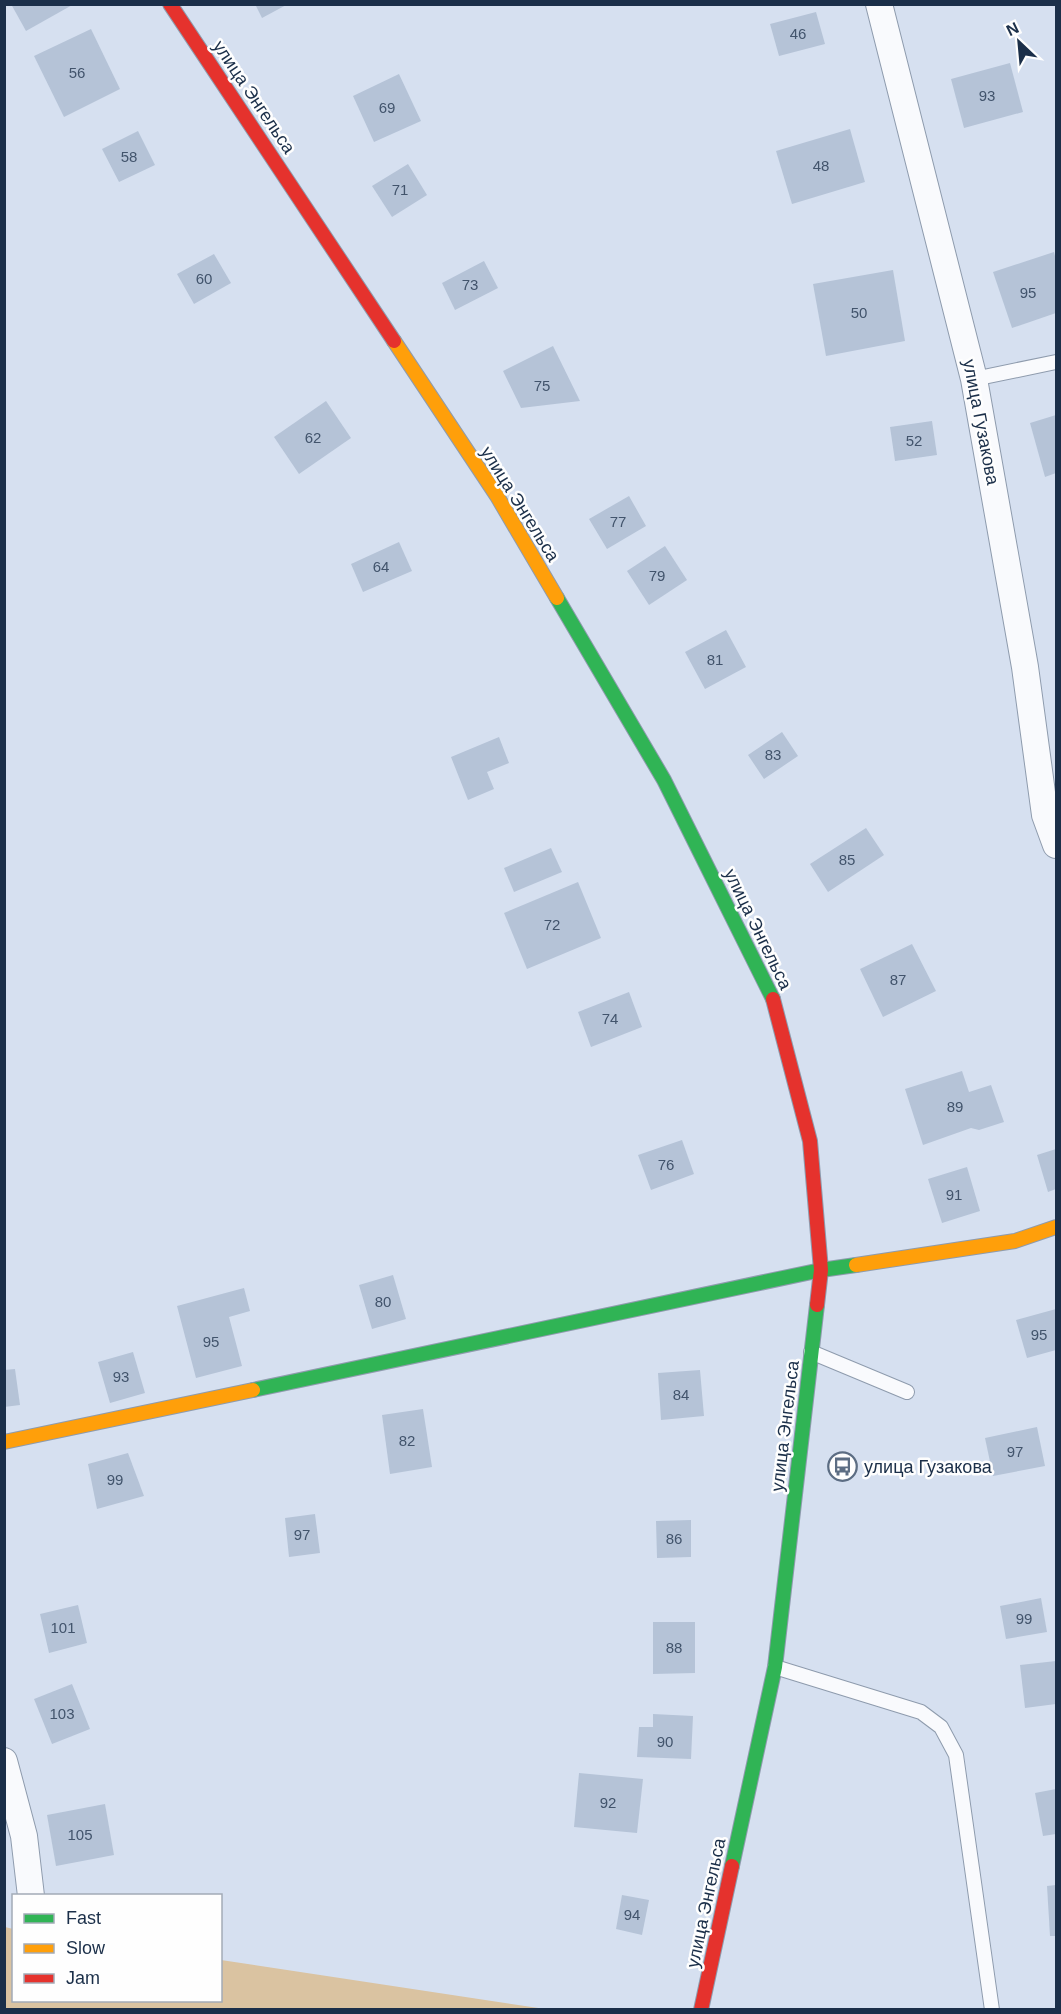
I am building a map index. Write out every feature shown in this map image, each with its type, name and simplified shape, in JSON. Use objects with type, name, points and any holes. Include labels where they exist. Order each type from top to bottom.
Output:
[{"type":"main road","name":"улица Энгельса","points":[[170,4],[496,496],[664,780],[772,994],[810,1141],[821,1270],[776,1667],[701,2010]]},
{"type":"main road","points":[[4,1442],[821,1270],[1015,1241],[1056,1227]]},
{"type":"street","name":"улица Гузакова","points":[[879,4],[974,379],[1025,668],[1045,815],[1056,845]]},
{"type":"street","points":[[4,1761],[24,1836],[31,1894]]},
{"type":"lane","points":[[974,379],[1056,363]]},
{"type":"lane","points":[[812,1352],[907,1392]]},
{"type":"lane","points":[[776,1667],[921,1712],[941,1727],[956,1755],[992,2010]]},
{"type":"shaded area","points":[[5,1927],[12,1929],[12,2002],[222,2002],[222,1960],[545,2009],[5,2009]]},
{"type":"building","points":[[11,4],[74,4],[26,31]]},
{"type":"building","points":[[255,4],[288,4],[262,18]]},
{"type":"building","points":[[816,12],[825,44],[779,56],[770,24]]},
{"type":"building","points":[[91,29],[120,89],[64,117],[34,56]]},
{"type":"building","points":[[1010,63],[1023,112],[964,128],[951,79]]},
{"type":"building","points":[[399,74],[421,121],[374,142],[353,96]]},
{"type":"building","points":[[850,129],[865,182],[792,204],[776,151]]},
{"type":"building","points":[[138,131],[155,165],[119,182],[102,149]]},
{"type":"building","points":[[408,164],[427,195],[392,217],[372,186]]},
{"type":"building","points":[[1054,252],[1056,313],[1012,328],[993,272]]},
{"type":"building","points":[[214,254],[231,283],[194,304],[177,274]]},
{"type":"building","points":[[484,261],[498,288],[455,310],[442,283]]},
{"type":"building","points":[[893,270],[905,341],[826,356],[813,284]]},
{"type":"building","points":[[553,346],[580,401],[521,408],[503,371]]},
{"type":"building","points":[[326,401],[351,438],[299,474],[274,437]]},
{"type":"building","points":[[1056,415],[1056,473],[1045,477],[1030,423]]},
{"type":"building","points":[[932,421],[937,455],[895,461],[890,427]]},
{"type":"building","points":[[629,496],[646,526],[607,549],[589,519]]},
{"type":"building","points":[[399,542],[412,571],[363,592],[351,564]]},
{"type":"building","points":[[665,546],[687,580],[649,605],[627,571]]},
{"type":"building","points":[[726,630],[746,667],[705,689],[685,652]]},
{"type":"building","points":[[782,732],[798,756],[764,779],[748,755]]},
{"type":"building","points":[[499,737],[509,763],[487,772],[494,789],[468,800],[451,757]]},
{"type":"building","points":[[866,828],[884,855],[828,892],[810,864]]},
{"type":"building","points":[[551,848],[562,872],[514,892],[504,868]]},
{"type":"building","points":[[578,882],[601,938],[527,969],[504,913]]},
{"type":"building","points":[[912,944],[936,991],[883,1017],[860,969]]},
{"type":"building","points":[[629,992],[642,1027],[591,1047],[578,1012]]},
{"type":"building","points":[[962,1071],[969,1092],[991,1085],[1004,1122],[979,1130],[971,1128],[923,1145],[905,1089]]},
{"type":"building","points":[[682,1140],[694,1174],[651,1190],[638,1155]]},
{"type":"building","points":[[1056,1149],[1056,1189],[1048,1192],[1037,1155]]},
{"type":"building","points":[[967,1167],[980,1211],[942,1223],[928,1179]]},
{"type":"building","points":[[393,1275],[406,1319],[372,1329],[359,1285]]},
{"type":"building","points":[[244,1288],[250,1311],[229,1317],[242,1366],[196,1378],[177,1306]]},
{"type":"building","points":[[1056,1309],[1056,1350],[1027,1358],[1016,1320]]},
{"type":"building","points":[[133,1352],[145,1393],[110,1403],[98,1362]]},
{"type":"building","points":[[15,1369],[20,1405],[4,1407],[4,1370]]},
{"type":"building","points":[[700,1370],[704,1416],[661,1420],[658,1373]]},
{"type":"building","points":[[423,1409],[432,1467],[390,1474],[382,1415]]},
{"type":"building","points":[[1037,1427],[1045,1466],[993,1476],[985,1438]]},
{"type":"building","points":[[128,1453],[144,1496],[97,1509],[88,1464]]},
{"type":"building","points":[[315,1514],[320,1553],[289,1557],[285,1518]]},
{"type":"building","points":[[691,1520],[691,1557],[657,1558],[656,1521]]},
{"type":"building","points":[[1041,1598],[1047,1632],[1006,1639],[1000,1606]]},
{"type":"building","points":[[78,1605],[87,1643],[49,1653],[40,1614]]},
{"type":"building","points":[[653,1622],[695,1622],[695,1673],[653,1674]]},
{"type":"building","points":[[1056,1661],[1056,1704],[1025,1708],[1020,1665]]},
{"type":"building","points":[[72,1684],[90,1729],[52,1744],[34,1699]]},
{"type":"building","points":[[653,1714],[693,1716],[691,1759],[637,1757],[639,1727],[653,1727]]},
{"type":"building","points":[[579,1773],[643,1779],[637,1833],[574,1827]]},
{"type":"building","points":[[1056,1789],[1056,1834],[1043,1836],[1035,1793]]},
{"type":"building","points":[[105,1804],[114,1855],[56,1866],[47,1815]]},
{"type":"building","points":[[1056,1885],[1056,1936],[1050,1936],[1047,1886]]},
{"type":"building","points":[[622,1895],[649,1900],[642,1935],[616,1929]]},
{"type":"traffic: fast","points":[[557,598],[664,780],[773,999]]},
{"type":"traffic: fast","points":[[253,1390],[821,1270],[856,1265]]},
{"type":"traffic: fast","points":[[732,1866],[775,1667],[817,1305]]},
{"type":"traffic: slow","points":[[394,341],[497,496],[557,598]]},
{"type":"traffic: slow","points":[[856,1265],[1015,1241],[1056,1227]]},
{"type":"traffic: slow","points":[[4,1442],[253,1390]]},
{"type":"traffic: jam","points":[[170,4],[394,341]]},
{"type":"traffic: jam","points":[[773,999],[810,1141],[821,1270],[817,1305]]},
{"type":"traffic: jam","points":[[701,2010],[732,1866]]},
{"type":"place","name":"улица Гузакова","points":[[843,1467]]}]
